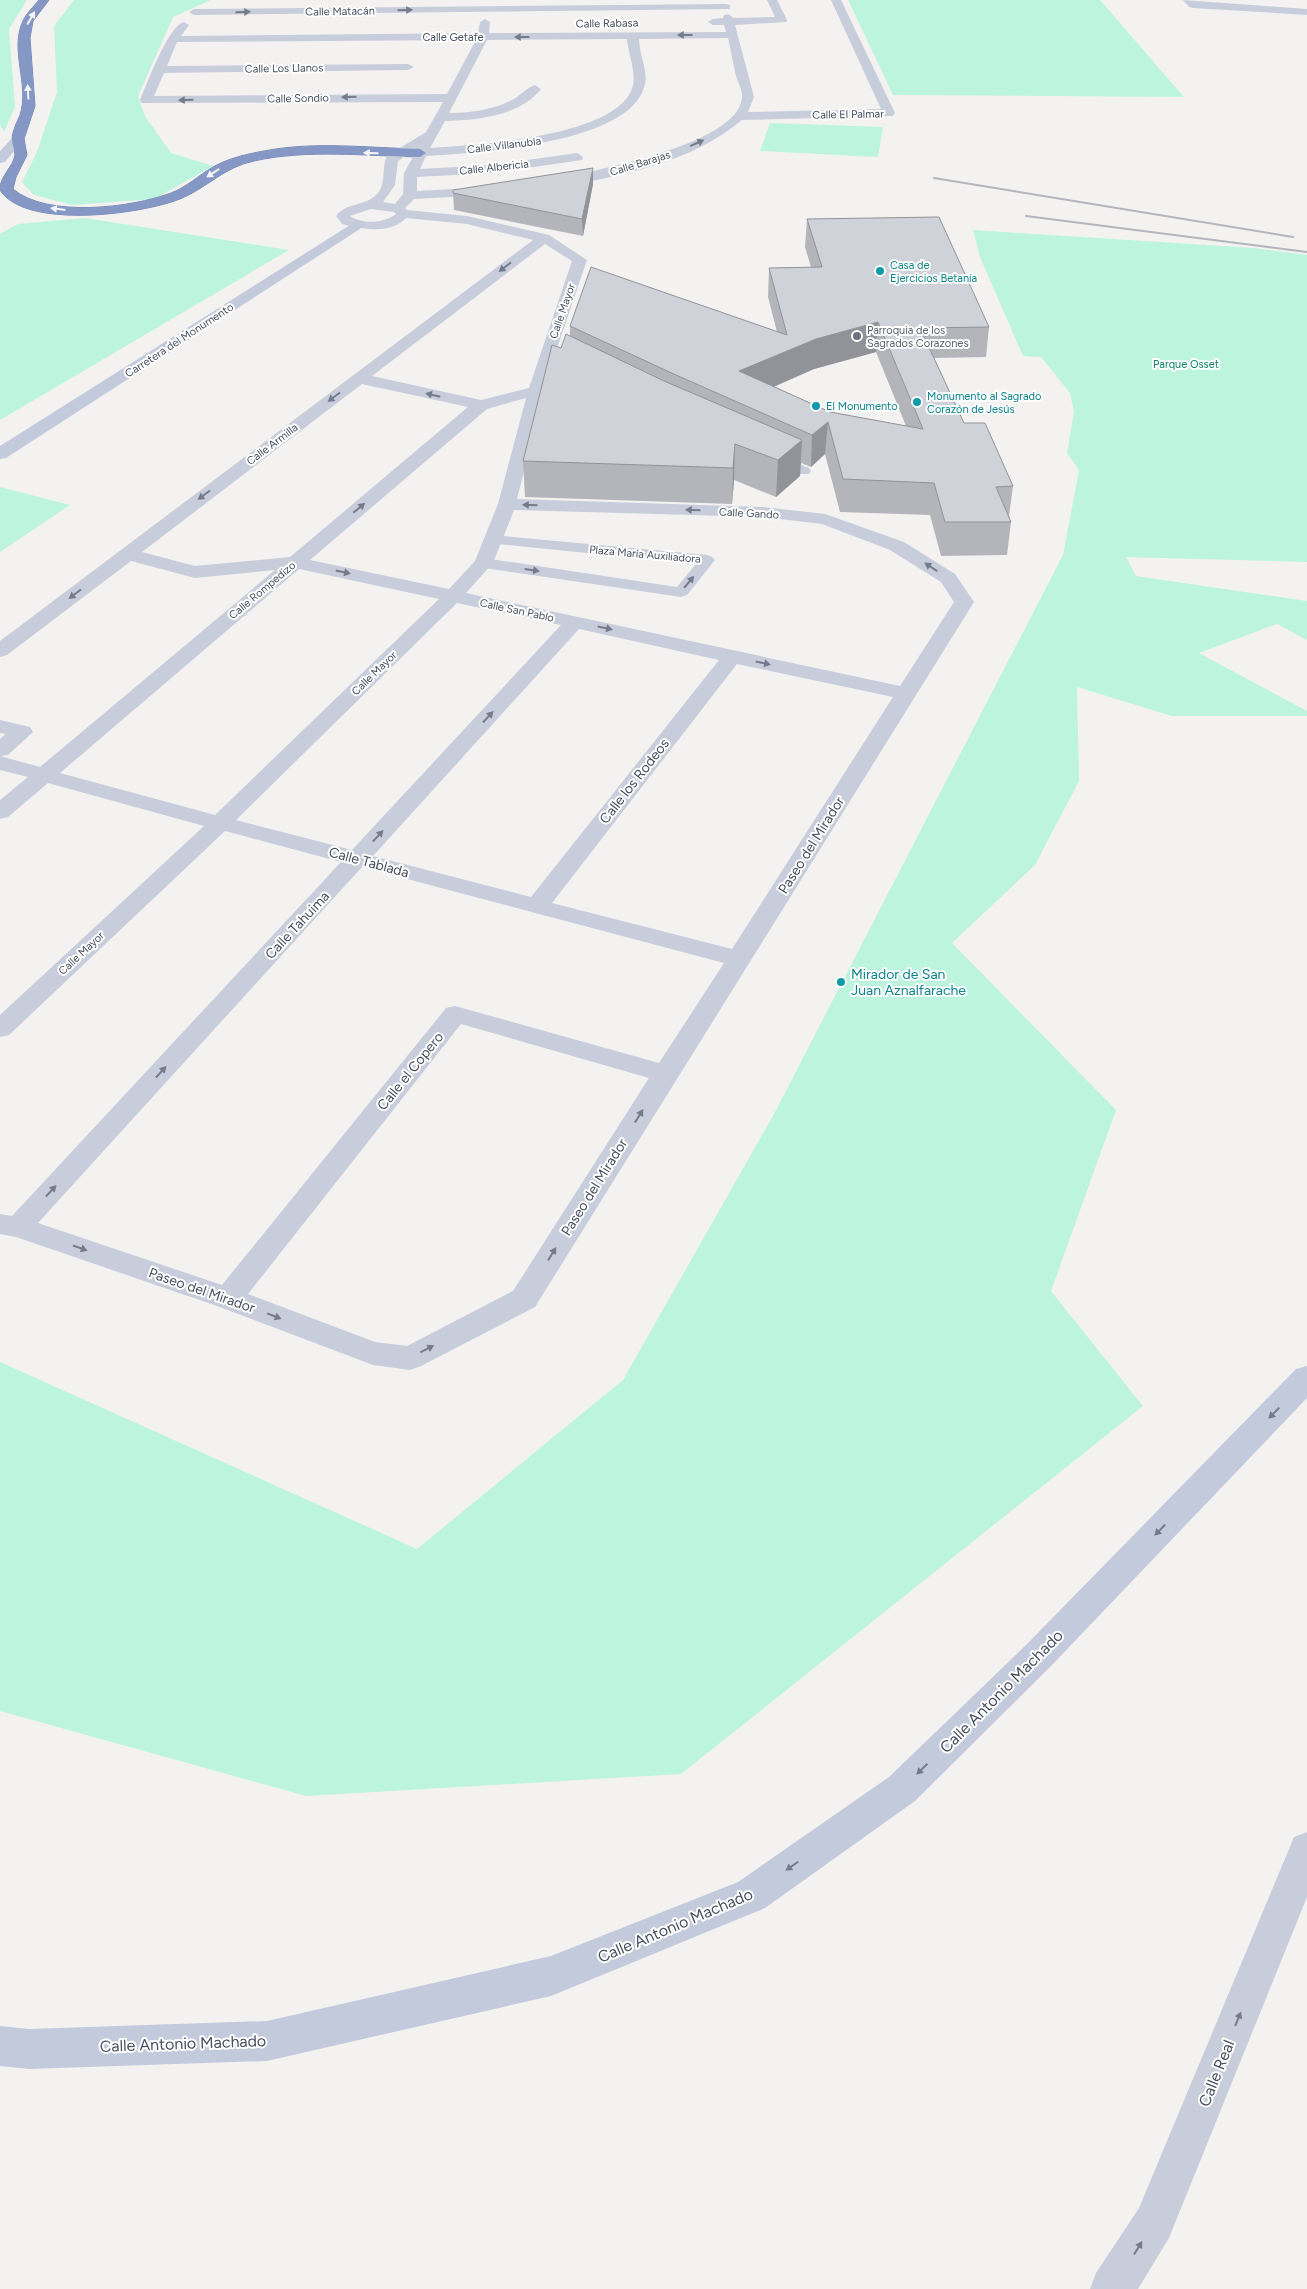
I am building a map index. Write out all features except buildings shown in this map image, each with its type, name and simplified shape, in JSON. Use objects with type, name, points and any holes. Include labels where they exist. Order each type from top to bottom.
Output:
[{"type":"highway","points":[[44,0],[28,21],[24,38],[29,106],[18,139],[21,155],[9,177],[6,190],[17,199],[42,207],[74,210],[143,205],[175,196],[218,169],[241,160],[269,154],[309,151],[420,154]]},
{"type":"main road","points":[[0,159],[18,139]]},
{"type":"main road","name":"Carretera del Monumento","points":[[0,454],[358,224]]},
{"type":"main road","name":"Calle Antonio Machado","points":[[0,2046],[29,2049],[267,2041],[551,1976],[751,1895],[902,1789],[1039,1655],[1307,1378]]},
{"type":"street","points":[[161,70],[173,39],[194,12],[224,0]]},
{"type":"street","points":[[700,22],[782,20],[772,0]]},
{"type":"street","name":"Calle El Palmar","points":[[742,116],[889,113],[836,0]]},
{"type":"street","points":[[1194,2],[1307,12]]},
{"type":"street","points":[[725,4],[748,98],[742,116]]},
{"type":"street","name":"Calle Matacán","points":[[194,12],[487,5],[725,4]]},
{"type":"street","points":[[431,134],[392,159],[392,179],[382,198],[372,205],[347,211],[343,216],[347,221],[358,224],[387,224],[400,219],[401,211],[410,195],[411,173],[489,24],[487,5]]},
{"type":"street","name":"Calle Getafe","points":[[173,39],[733,35]]},
{"type":"street","name":"Calle Villanubla","points":[[420,154],[482,149],[542,141],[593,125],[628,106],[639,85],[632,47],[633,36]]},
{"type":"street","points":[[396,89],[421,37]]},
{"type":"street","name":"Calle Los Llanos","points":[[161,70],[411,60]]},
{"type":"street","name":"Calle Sondio","points":[[161,70],[146,100],[396,89],[450,98]]},
{"type":"street","points":[[440,117],[480,113],[510,106],[527,97],[535,89]]},
{"type":"street","name":"Calle Barajas","points":[[542,186],[611,172],[662,158],[708,138],[742,116]]},
{"type":"street","points":[[542,141],[611,172]]},
{"type":"street","name":"Calle Albericia","points":[[411,173],[493,170],[585,160]]},
{"type":"street","points":[[410,195],[506,190]]},
{"type":"street","points":[[372,205],[467,220],[544,238]]},
{"type":"street","name":"Calle Mayor","points":[[0,1029],[220,823],[453,596],[484,563],[507,504],[536,391],[555,355],[580,260],[544,238]]},
{"type":"street","name":"Calle Armilla","points":[[0,650],[544,238]]},
{"type":"street","points":[[359,378],[481,405]]},
{"type":"street","name":"Calle Rompedizo","points":[[0,812],[481,405],[536,391]]},
{"type":"street","name":"Calle Gando","points":[[507,504],[763,512],[825,519],[897,546],[948,578],[964,602]]},
{"type":"street","name":"Calle San Pablo","points":[[126,554],[195,572],[295,562],[906,694]]},
{"type":"street","name":"Paseo del Mirador","points":[[9,1226],[228,1298],[373,1353],[410,1358],[524,1299],[964,602]]},
{"type":"street","name":"Calle Tahuima","points":[[9,1226],[358,859],[576,622]]},
{"type":"street","name":"Calle los Rodeos","points":[[537,906],[732,656]]},
{"type":"street","points":[[0,726],[22,732],[0,750]]},
{"type":"street","name":"Calle Tablada","points":[[0,763],[220,823],[740,959]]},
{"type":"street","name":"Calle el Copero","points":[[228,1298],[455,1014],[666,1074]]},
{"type":"street","name":"Calle Real","points":[[1112,2289],[1154,2223],[1307,1850]]},
{"type":"lane","points":[[759,451],[804,471]]},
{"type":"lane","name":"Plaza María Auxiliadora","points":[[484,563],[681,592],[707,560],[492,540]]},
{"type":"green space","points":[[0,0],[27,0],[9,29],[15,107],[4,132],[0,124]]},
{"type":"green space","points":[[74,0],[211,0],[173,17],[138,96],[145,116],[171,153],[213,166],[154,199],[72,205],[34,195],[22,182],[37,152],[57,92],[54,26]]},
{"type":"green space","points":[[848,0],[1100,0],[1184,97],[893,95]]},
{"type":"green space","points":[[770,123],[883,127],[878,157],[760,151]]},
{"type":"green space","points":[[85,218],[289,250],[0,420],[0,234],[18,224]]},
{"type":"green space","name":"Parque Osset","points":[[973,230],[1254,248],[1307,255],[1307,562],[1126,557],[1136,576],[1307,601],[1307,640],[1277,624],[1199,653],[1307,711],[1307,716],[1172,716],[1077,687],[1079,781],[1035,865],[952,943],[1116,1110],[1051,1291],[1143,1406],[681,1774],[306,1796],[0,1711],[0,1362],[417,1549],[623,1380],[774,1114],[1063,555],[1079,470],[1067,453],[1074,412],[1070,393],[1041,357],[1023,356],[980,257]]},
{"type":"green space","points":[[0,487],[70,505],[0,552]]},
{"type":"railway","points":[[934,178],[1293,237]]},
{"type":"railway","points":[[1026,216],[1307,252]]},
{"type":"place","name":"Casa de Ejercicios Betanía","points":[[880,271]]},
{"type":"place","name":"Parroquia de los Sagrados Corazones","points":[[857,336]]},
{"type":"place","name":"Monumento al Sagrado Corazón de Jesús","points":[[917,402]]},
{"type":"place","name":"El Monumento","points":[[816,406]]},
{"type":"place","name":"Mirador de San Juan Aznalfarache","points":[[841,982]]}]
